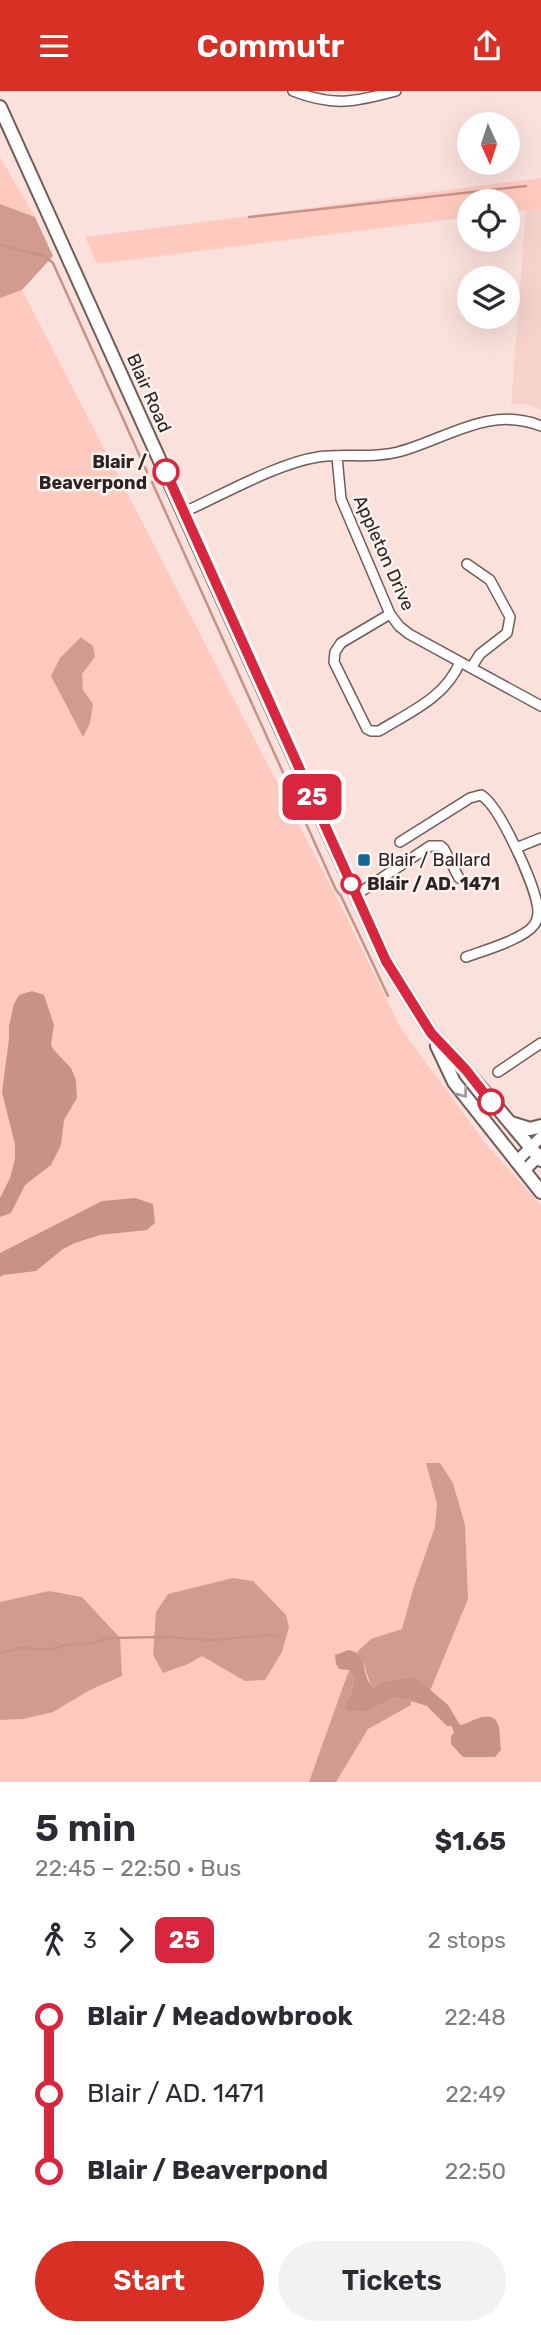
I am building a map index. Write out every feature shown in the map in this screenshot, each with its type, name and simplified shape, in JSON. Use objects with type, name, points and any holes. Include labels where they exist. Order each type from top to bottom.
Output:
[{"type":"main road","name":"Blair Road","points":[[0,107],[386,961],[431,1033],[454,1082],[541,1192]]},
{"type":"main road","name":"Blair Road","points":[[431,1033],[538,1155]]},
{"type":"main road","points":[[508,1122],[524,1129],[541,1126]]},
{"type":"street","points":[[293,91],[332,103],[363,100],[396,91]]},
{"type":"street","points":[[184,512],[292,463],[319,457],[381,456],[487,420],[521,419],[541,425]]},
{"type":"street","name":"Appleton Drive","points":[[337,457],[341,499],[390,614],[409,634],[541,706]]},
{"type":"street","points":[[467,564],[490,580],[510,617],[507,633],[480,654],[471,668]]},
{"type":"street","points":[[390,614],[341,643],[335,652],[334,662],[367,729],[379,731],[436,696],[454,677],[460,662]]},
{"type":"street","points":[[400,842],[470,798],[481,795],[489,800],[516,848],[537,904],[538,915],[534,926],[521,935],[466,957]]},
{"type":"street","points":[[516,848],[541,838]]},
{"type":"street","points":[[356,895],[430,846],[441,846],[444,849],[459,878]]},
{"type":"street","points":[[498,1072],[541,1044]]},
{"type":"street","points":[[520,1167],[538,1155],[541,1137]]},
{"type":"shaded area","points":[[0,157],[35,217],[0,204]]},
{"type":"shaded area","points":[[541,178],[541,209],[520,211],[520,189],[457,189],[457,219],[97,264],[85,237]]},
{"type":"shaded area","points":[[0,204],[35,217],[53,256],[22,290],[0,298]]},
{"type":"shaded area","points":[[541,209],[541,410],[526,404],[511,404],[517,329],[520,329],[526,210]]},
{"type":"shaded area","points":[[22,290],[342,908],[400,1027],[486,1144],[541,1205],[541,1782],[0,1782],[0,298]]},
{"type":"shaded area","points":[[81,637],[93,646],[95,657],[82,674],[83,690],[93,704],[90,723],[83,737],[51,676],[60,658]]},
{"type":"shaded area","points":[[32,991],[44,995],[54,1025],[51,1044],[71,1068],[76,1080],[77,1098],[64,1120],[61,1145],[51,1165],[25,1185],[11,1213],[0,1217],[0,1198],[10,1178],[15,1159],[15,1145],[2,1092],[9,1026],[19,995]]},
{"type":"shaded area","points":[[135,1198],[153,1204],[155,1223],[147,1230],[100,1235],[63,1249],[36,1271],[0,1277],[0,1253],[102,1201]]},
{"type":"shaded area","points":[[426,1463],[440,1463],[453,1483],[465,1525],[468,1599],[430,1691],[414,1676],[382,1682],[374,1688],[357,1652],[371,1639],[402,1629],[435,1527],[437,1504]]},
{"type":"shaded area","points":[[233,1578],[253,1581],[286,1615],[289,1627],[282,1652],[265,1680],[245,1681],[202,1656],[163,1673],[153,1655],[156,1612],[168,1594]]},
{"type":"shaded area","points":[[49,1591],[82,1597],[120,1638],[122,1676],[90,1690],[53,1712],[23,1719],[0,1720],[0,1602]]},
{"type":"shaded area","points":[[349,1650],[363,1660],[367,1679],[374,1688],[382,1682],[414,1676],[448,1705],[460,1725],[491,1717],[498,1724],[501,1750],[495,1757],[463,1757],[451,1744],[451,1736],[454,1733],[452,1726],[447,1726],[427,1706],[411,1701],[393,1698],[368,1711],[347,1710],[345,1703],[351,1694],[354,1678],[349,1670],[339,1669],[335,1655]]},
{"type":"shaded area","points":[[349,1670],[354,1678],[351,1694],[345,1703],[368,1711],[393,1698],[411,1701],[411,1705],[368,1729],[336,1782],[309,1782]]},
{"type":"waterway","points":[[249,217],[526,186]]},
{"type":"waterway","points":[[0,245],[44,256],[53,263],[147,472]]},
{"type":"waterway","points":[[152,482],[336,890],[388,996]]},
{"type":"waterway","points":[[0,1653],[20,1648],[50,1650],[108,1638],[213,1640],[278,1636]]},
{"type":"bus line","name":"25","points":[[166,472],[386,961],[431,1033],[466,1070],[491,1102]]},
{"type":"place","name":"Blair / Beaverpond","points":[[166,472]]},
{"type":"place","name":"Blair / Ballard","points":[[364,860]]},
{"type":"place","name":"Blair / AD. 1471","points":[[351,884]]}]
